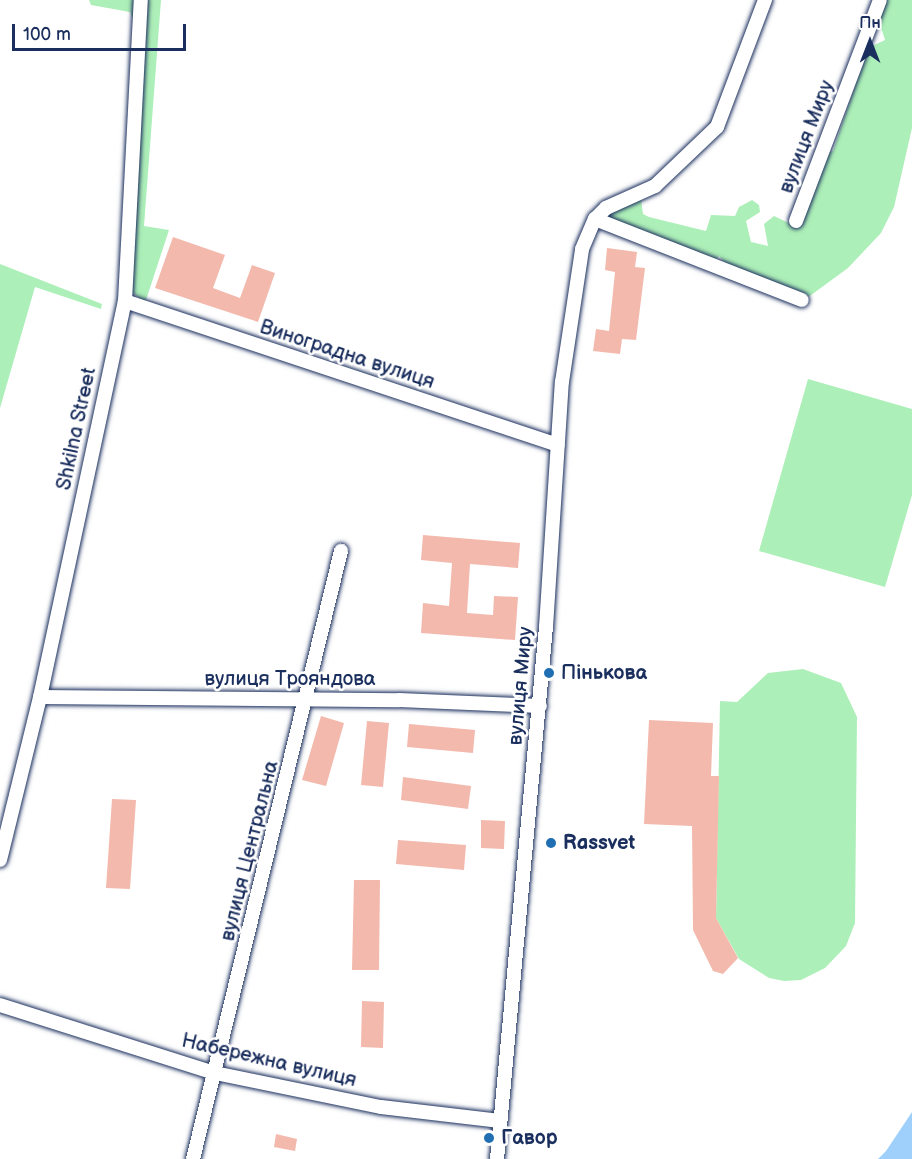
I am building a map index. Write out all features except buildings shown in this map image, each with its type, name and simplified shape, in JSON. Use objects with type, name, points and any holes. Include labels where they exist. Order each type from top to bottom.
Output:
[{"type":"street","name":"Shkilna Street","points":[[0,860],[40,697],[125,301],[141,0]]},
{"type":"street","points":[[765,0],[717,127],[655,186],[606,208],[595,219],[802,300]]},
{"type":"street","name":"вулиця Миру","points":[[796,221],[880,0]]},
{"type":"street","name":"вулиця Миру","points":[[497,1159],[540,706],[558,445],[574,283],[595,219]]},
{"type":"street","name":"Виноградна вулиця","points":[[125,301],[558,445]]},
{"type":"street","name":"вулиця Центральна","points":[[193,1159],[307,699],[341,551]]},
{"type":"street","name":"вулиця Трояндова","points":[[40,697],[307,699],[540,706]]},
{"type":"street","name":"Набережна вулиця","points":[[0,1005],[215,1073],[381,1107],[500,1121]]},
{"type":"green space","points":[[89,0],[135,0],[134,22],[130,12],[91,5]]},
{"type":"green space","points":[[148,0],[161,0],[144,226],[169,230],[145,303],[131,291]]},
{"type":"green space","points":[[884,0],[912,0],[912,128],[894,207],[881,233],[848,268],[807,298],[728,266],[719,256],[715,261],[608,220],[606,215],[641,199],[643,214],[649,217],[706,231],[711,215],[735,216],[739,207],[752,200],[759,205],[760,212],[746,221],[751,242],[768,246],[764,224],[774,216],[793,225],[827,153],[833,151],[868,48],[885,40],[878,18]]},
{"type":"green space","points":[[0,264],[102,304],[101,309],[35,287],[0,408]]},
{"type":"green space","points":[[808,379],[912,409],[912,495],[885,587],[759,551]]},
{"type":"green space","points":[[803,669],[841,683],[857,717],[855,923],[846,946],[825,968],[801,980],[784,981],[769,978],[739,959],[716,918],[720,701],[737,702],[768,673]]},
{"type":"water","points":[[912,1112],[912,1159],[878,1159],[886,1151]]},
{"type":"place","name":"Пінькова","points":[[549,673]]},
{"type":"place","name":"Rassvet","points":[[551,843]]},
{"type":"place","name":"Гавор","points":[[489,1138]]}]
